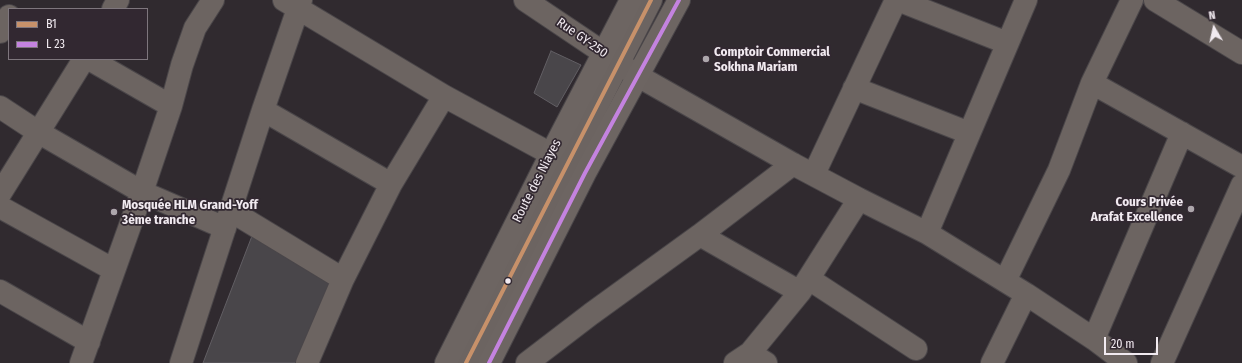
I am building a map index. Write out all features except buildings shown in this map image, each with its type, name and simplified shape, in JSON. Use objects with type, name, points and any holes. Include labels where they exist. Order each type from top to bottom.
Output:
[{"type":"main road","name":"Route des Niayes","points":[[446,363],[551,154],[611,58],[631,0]]},
{"type":"main road","points":[[489,363],[585,173],[679,0]]},
{"type":"street","points":[[81,363],[142,192],[195,28],[213,0]]},
{"type":"street","name":"Rue GY-250","points":[[525,0],[638,76],[793,164],[859,199],[927,232],[1094,338],[1126,363]]},
{"type":"street","points":[[466,363],[611,58],[651,0]]},
{"type":"street","points":[[814,174],[897,0],[1007,43]]},
{"type":"street","points":[[927,232],[1026,0]]},
{"type":"street","points":[[1005,282],[1059,170],[1092,83],[1132,0]]},
{"type":"street","points":[[1155,0],[1242,53]]},
{"type":"street","points":[[181,363],[263,110],[294,3],[444,96],[551,154]]},
{"type":"street","points":[[0,32],[8,18]]},
{"type":"street","points":[[0,194],[83,60]]},
{"type":"street","points":[[91,60],[171,106]]},
{"type":"street","points":[[1092,83],[1242,167]]},
{"type":"street","points":[[854,88],[969,132]]},
{"type":"street","points":[[307,363],[343,279],[391,184],[444,96]]},
{"type":"street","points":[[0,107],[38,132],[142,192],[228,219],[343,279]]},
{"type":"street","points":[[263,110],[391,184]]},
{"type":"street","points":[[1094,338],[1182,133]]},
{"type":"street","points":[[527,363],[793,164]]},
{"type":"street","points":[[1162,363],[1242,185]]},
{"type":"street","points":[[750,360],[804,285],[859,199]]},
{"type":"street","points":[[0,207],[114,270]]},
{"type":"street","points":[[700,235],[804,285],[916,349]]},
{"type":"street","points":[[0,291],[88,342]]},
{"type":"street","points":[[992,363],[1026,294]]},
{"type":"transit line","name":"B1","points":[[466,363],[651,0]]},
{"type":"transit line","points":[[489,363],[585,173],[679,0]]},
{"type":"place","name":"Comptoir Commercial Sokhna Mariam","points":[[706,59]]},
{"type":"place","name":"Cours Privée Arafat Excellence","points":[[1191,209]]},
{"type":"place","name":"Mosquée HLM Grand-Yoff 3ème tranche","points":[[114,212]]}]
